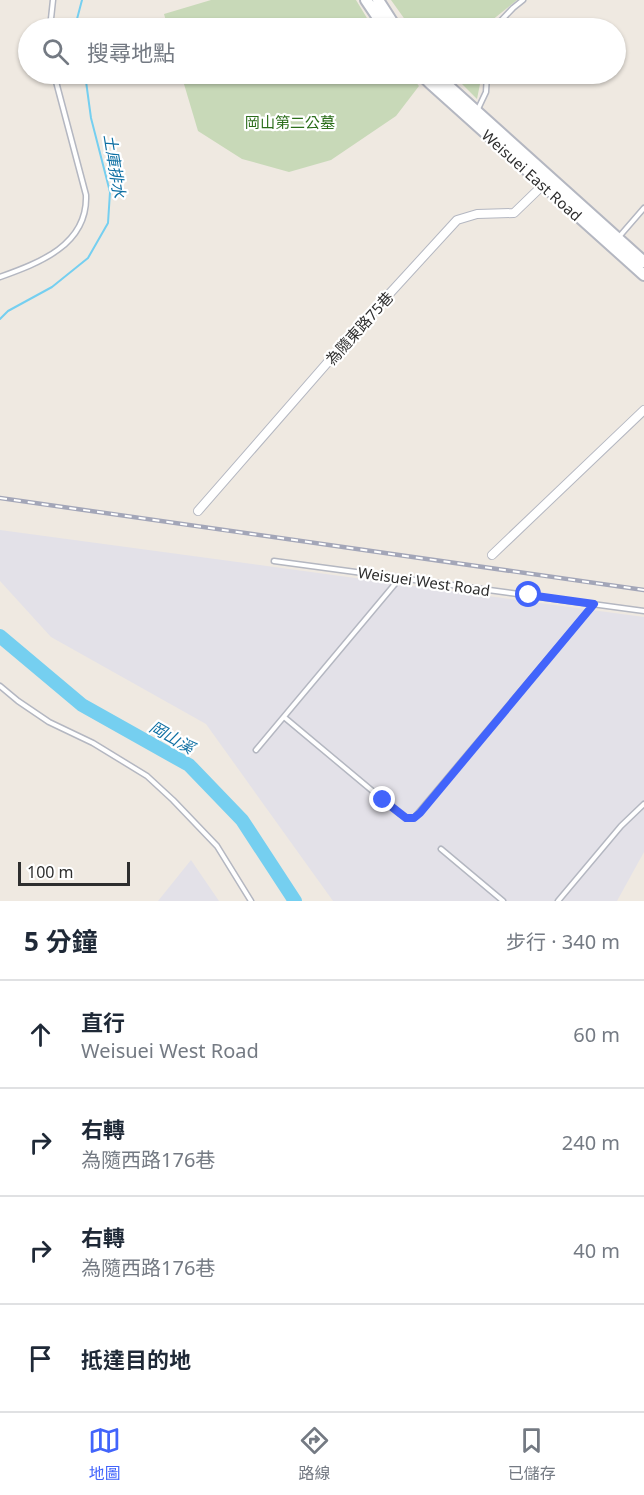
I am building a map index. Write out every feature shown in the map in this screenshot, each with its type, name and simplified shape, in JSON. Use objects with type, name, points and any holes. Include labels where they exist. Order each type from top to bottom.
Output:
[{"type":"street","points":[[366,0],[378,18]]},
{"type":"street","points":[[378,0],[390,18]]},
{"type":"street","name":"Weisuei East Road","points":[[431,84],[644,275]]},
{"type":"street","name":"Weisuei East Road","points":[[446,84],[644,262]]},
{"type":"street","name":"為隨東路75巷","points":[[198,511],[348,339],[457,220],[477,214],[514,213],[543,185]]},
{"type":"street","points":[[492,555],[644,410]]},
{"type":"lane","points":[[51,18],[52,0]]},
{"type":"lane","points":[[504,18],[523,0]]},
{"type":"lane","points":[[0,277],[29,267],[52,255],[67,243],[87,210],[86,195],[57,84]]},
{"type":"lane","points":[[476,111],[486,92],[486,84]]},
{"type":"lane","points":[[617,238],[644,208]]},
{"type":"lane","name":"Weisuei West Road","points":[[274,561],[644,611]]},
{"type":"lane","points":[[256,750],[400,578]]},
{"type":"lane","points":[[284,717],[400,814],[406,818],[414,818],[594,604]]},
{"type":"lane","points":[[0,686],[49,722],[93,743],[147,776],[217,846],[250,901]]},
{"type":"lane","points":[[558,901],[621,826],[644,804]]},
{"type":"lane","points":[[441,849],[503,901]]},
{"type":"shaded area","points":[[0,530],[644,617],[644,852],[617,901],[333,901],[206,724],[51,637],[0,581]]},
{"type":"shaded area","points":[[191,860],[219,901],[158,901]]},
{"type":"green space","points":[[211,0],[356,0],[367,18],[165,18],[164,14]]},
{"type":"green space","points":[[391,0],[517,0],[495,18],[404,18]]},
{"type":"green space","name":"岡山第二公墓","points":[[184,84],[417,84],[419,86],[396,116],[331,160],[289,172],[242,159],[198,131]]},
{"type":"green space","points":[[462,84],[480,84],[477,99]]},
{"type":"waterway","name":"土庫排水","points":[[77,18],[82,0]]},
{"type":"waterway","name":"土庫排水","points":[[0,319],[8,311],[52,287],[88,258],[108,223],[110,192],[91,118],[86,84]]},
{"type":"waterway","name":"岡山溪","points":[[0,636],[82,705],[189,765],[242,820],[295,901]]},
{"type":"railway","points":[[0,498],[644,590]]},
{"type":"route","points":[[383,800],[406,818],[414,818],[420,813],[594,604],[529,595]]}]
